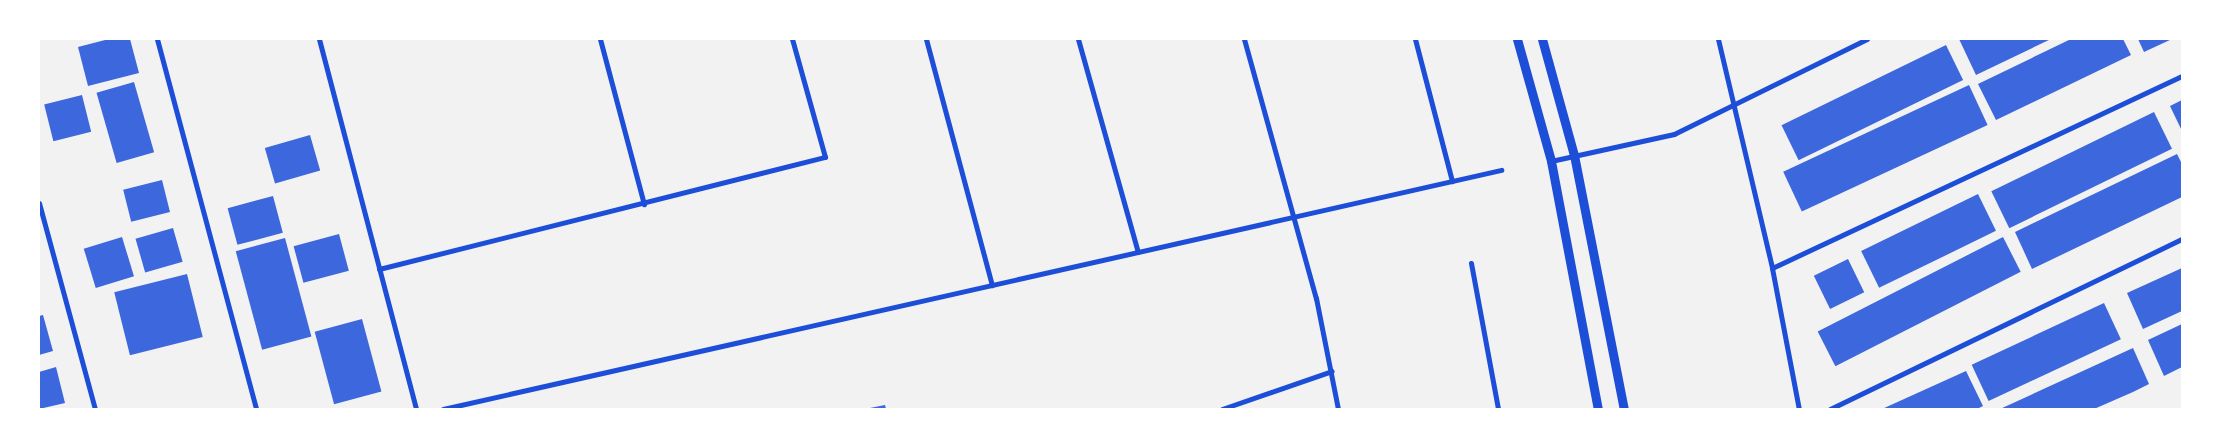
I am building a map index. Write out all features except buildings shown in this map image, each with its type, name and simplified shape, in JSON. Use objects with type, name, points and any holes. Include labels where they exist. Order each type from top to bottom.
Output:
[{"type":"street","points":[[156,39],[256,409]]},
{"type":"street","points":[[319,39],[416,409]]},
{"type":"street","points":[[600,39],[644,204]]},
{"type":"street","points":[[379,268],[644,204],[825,157],[792,39]]},
{"type":"street","points":[[926,39],[992,285]]},
{"type":"street","points":[[1078,39],[1138,252]]},
{"type":"street","points":[[1244,39],[1292,218],[1316,298],[1332,371],[1338,409]]},
{"type":"street","points":[[1415,39],[1452,181]]},
{"type":"street","points":[[1517,39],[1551,161],[1598,409]]},
{"type":"street","points":[[1542,39],[1574,155],[1624,409]]},
{"type":"street","points":[[1718,39],[1735,102],[1772,268],[1799,409]]},
{"type":"street","points":[[1551,161],[1674,134],[1735,102],[1867,39]]},
{"type":"street","points":[[1772,268],[2182,76]]},
{"type":"street","points":[[443,409],[1500,170]]},
{"type":"street","points":[[39,204],[95,409]]},
{"type":"street","points":[[1830,409],[2182,239]]},
{"type":"street","points":[[1471,263],[1498,409]]},
{"type":"street","points":[[1222,409],[1332,371]]}]
